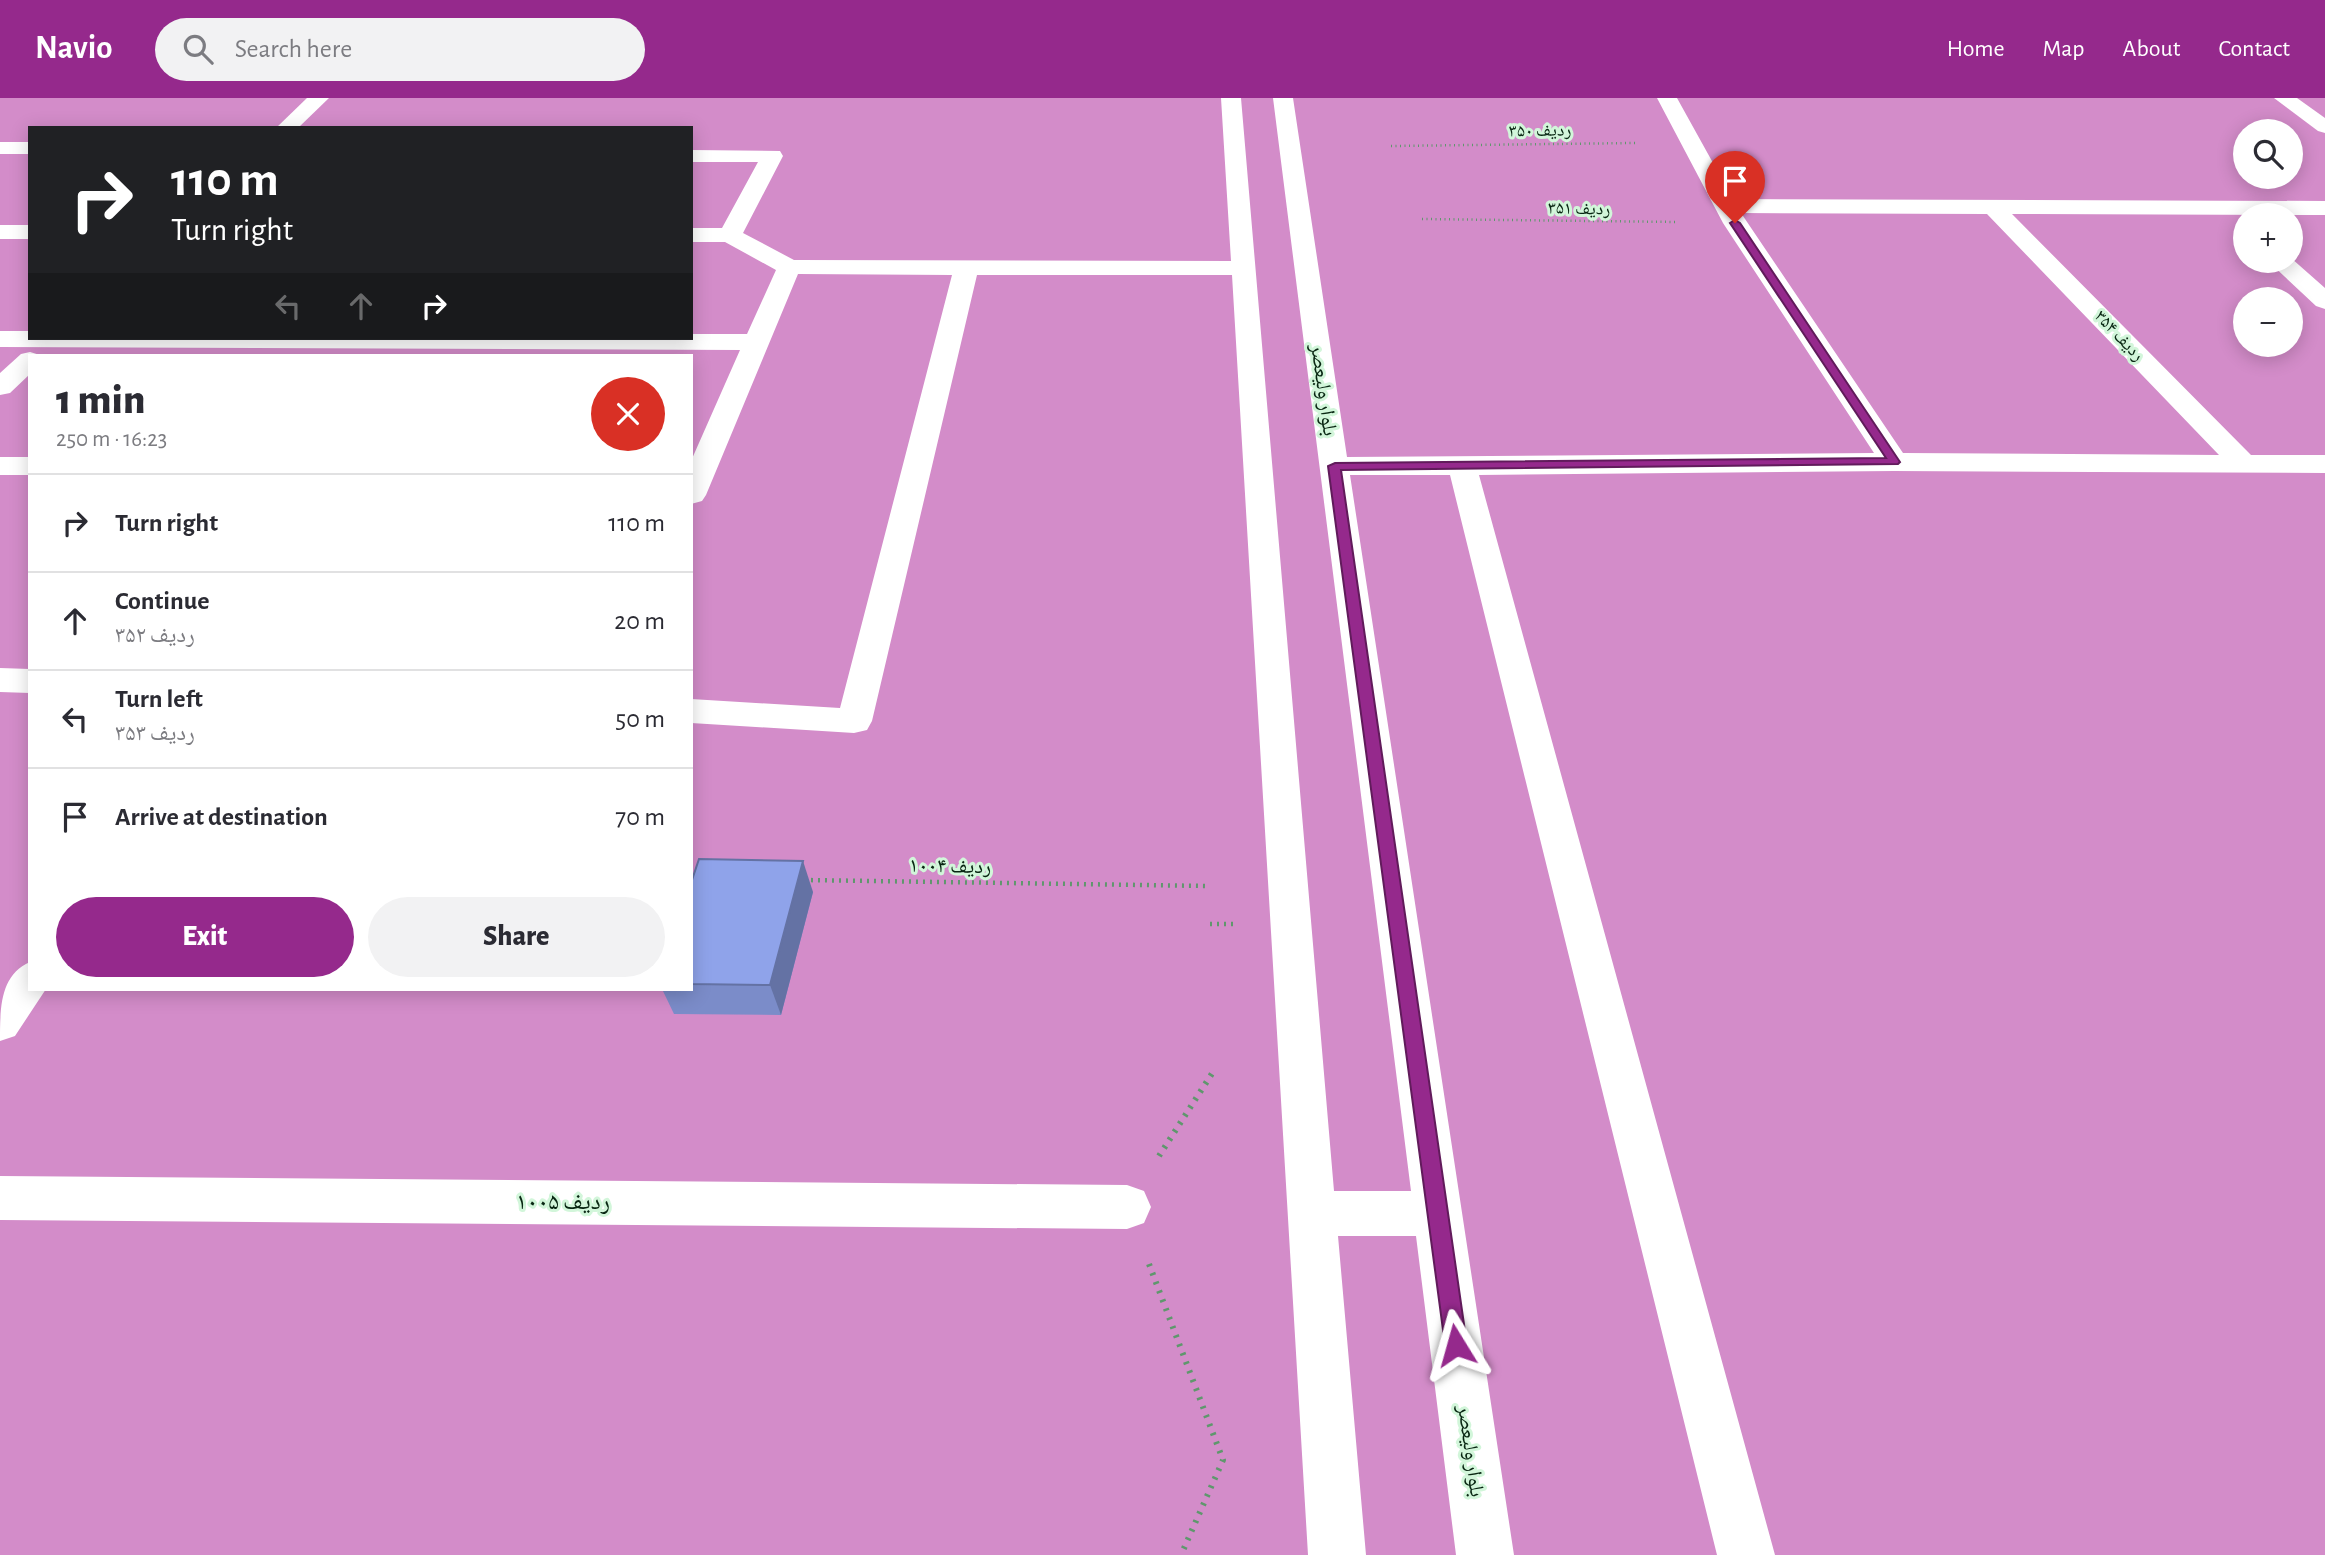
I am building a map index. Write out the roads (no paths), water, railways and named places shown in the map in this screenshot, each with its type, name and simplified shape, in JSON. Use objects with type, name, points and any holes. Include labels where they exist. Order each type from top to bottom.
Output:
[{"type":"street","points":[[288,126],[319,98]]},
{"type":"street","points":[[1231,98],[1337,1555]]},
{"type":"street","name":"بلوار ولیعصر","points":[[1283,98],[1485,1555]]},
{"type":"street","points":[[1667,98],[1730,215],[1894,462]]},
{"type":"street","points":[[2284,98],[2325,127]]},
{"type":"street","points":[[0,148],[28,148]]},
{"type":"street","points":[[693,156],[772,156],[730,235]]},
{"type":"street","points":[[1730,215],[1993,207],[2325,208]]},
{"type":"street","name":"ردیف ۳۵۴","points":[[1993,207],[2245,465]]},
{"type":"street","points":[[2220,208],[2233,219]]},
{"type":"street","points":[[0,232],[28,232]]},
{"type":"street","points":[[693,235],[730,235],[789,267],[1244,268]]},
{"type":"street","points":[[695,480],[789,267]]},
{"type":"street","points":[[693,711],[855,721],[966,268]]},
{"type":"street","points":[[2294,273],[2325,301]]},
{"type":"street","points":[[0,339],[47,344],[757,342]]},
{"type":"street","points":[[0,387],[28,362]]},
{"type":"street","points":[[1335,466],[1894,462],[2325,464]]},
{"type":"street","points":[[0,466],[28,466]]},
{"type":"street","points":[[1462,466],[1746,1555]]},
{"type":"street","points":[[0,680],[28,681]]},
{"type":"street","points":[[0,1023],[28,982]]},
{"type":"street","name":"ردیف ۱۰۰۵","points":[[0,1198],[1127,1207]]},
{"type":"street","points":[[1312,1214],[1438,1213]]}]
